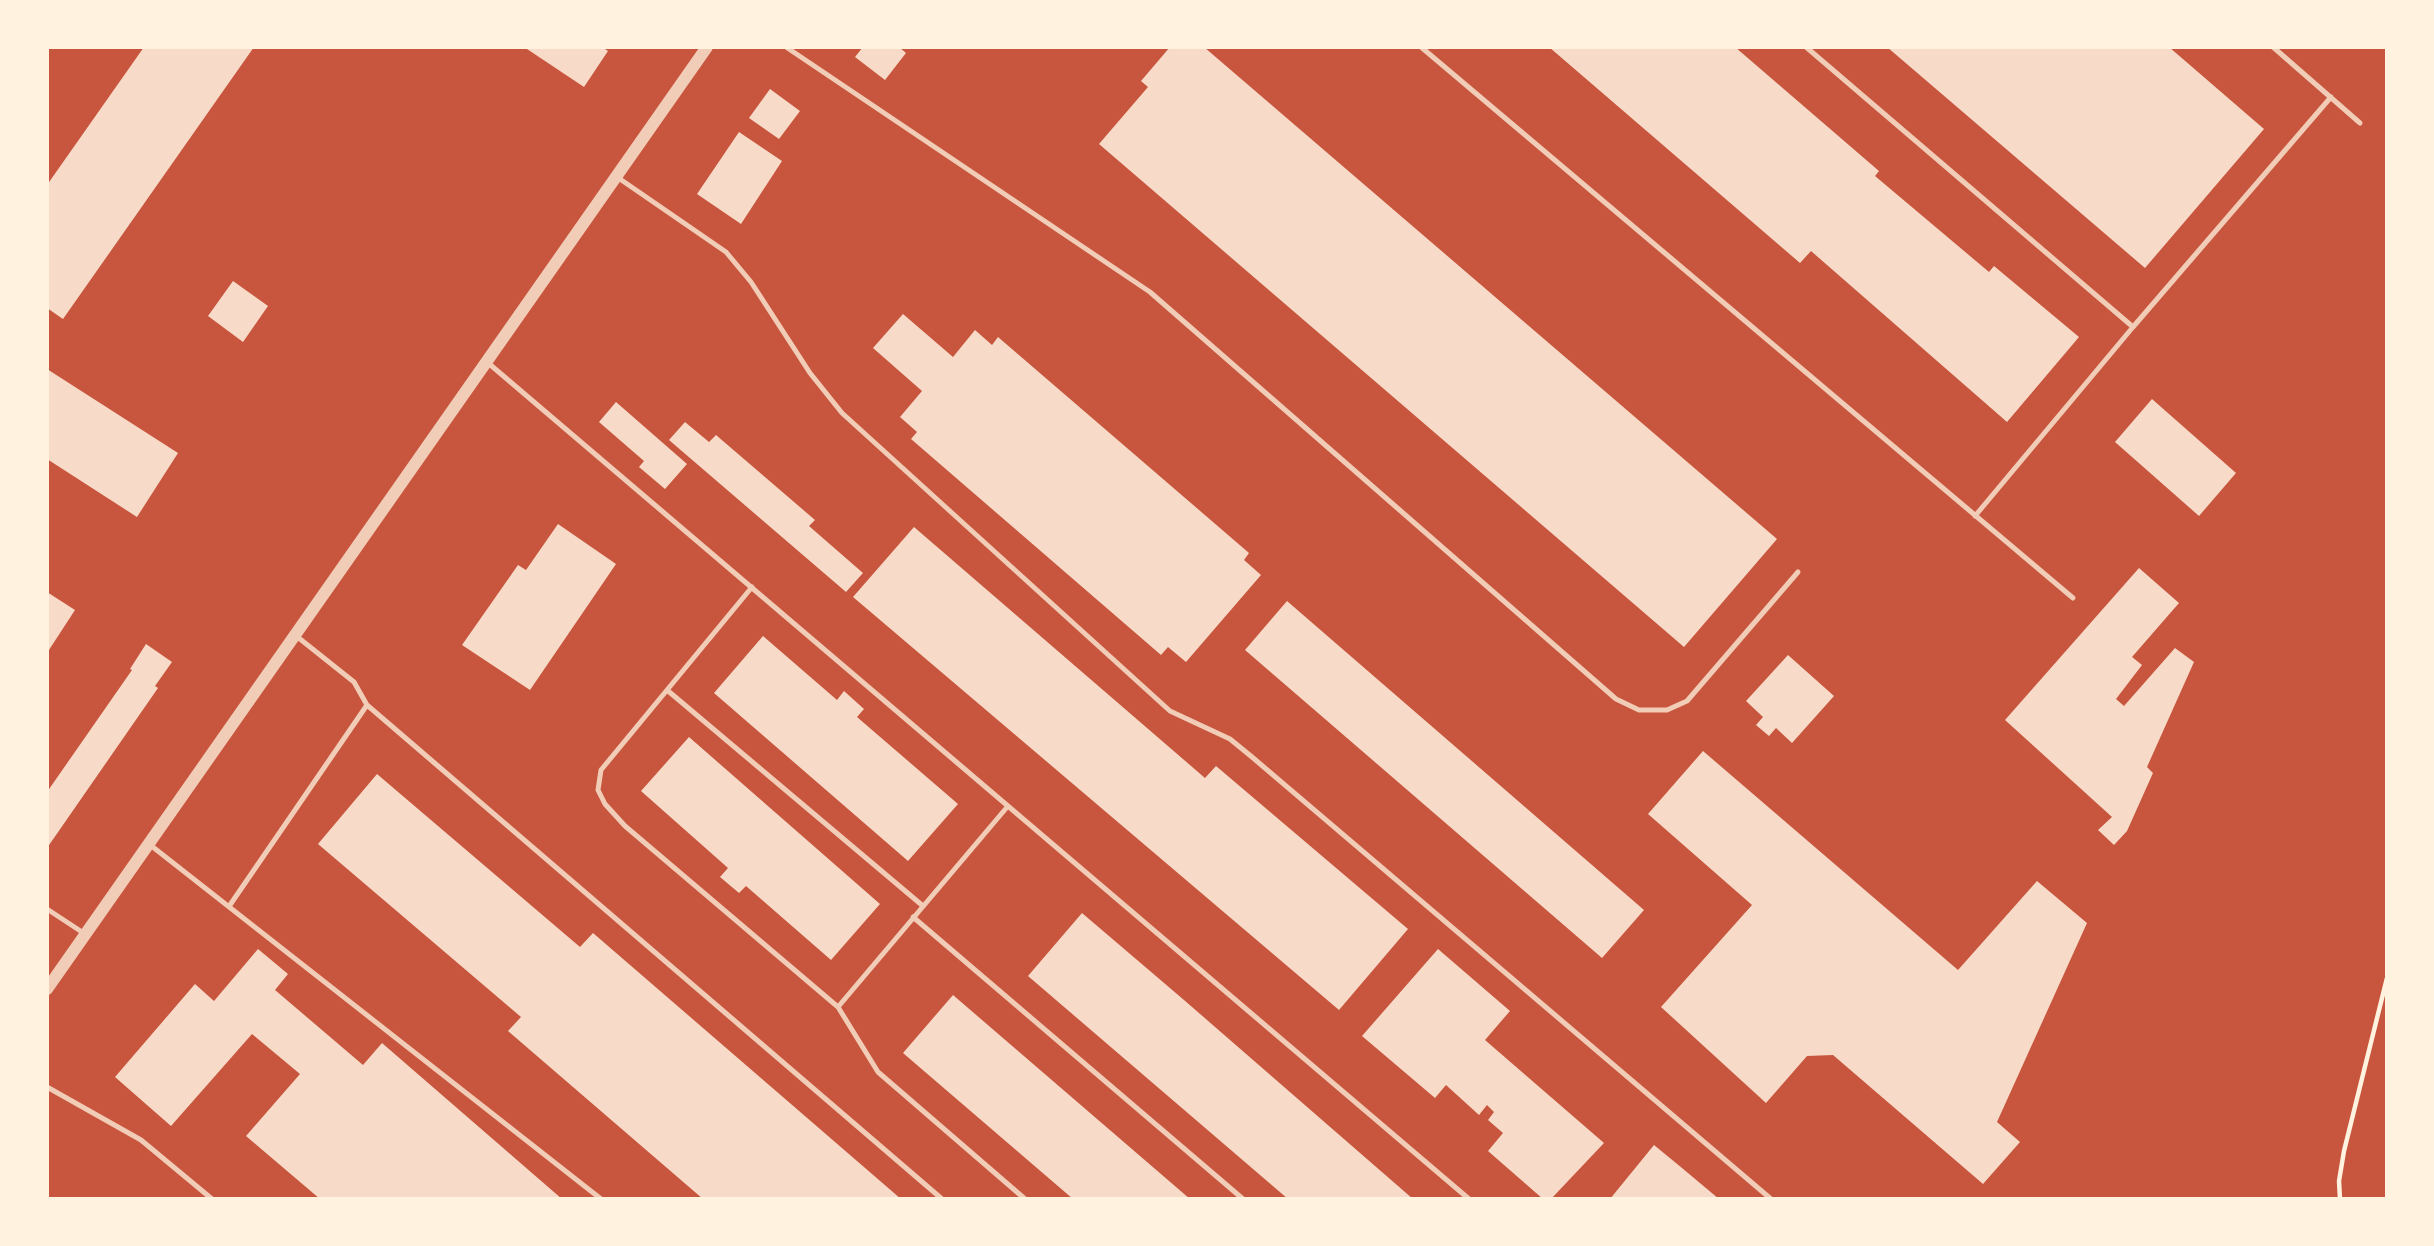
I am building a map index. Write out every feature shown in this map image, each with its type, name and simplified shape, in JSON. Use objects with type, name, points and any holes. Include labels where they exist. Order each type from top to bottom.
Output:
[{"type":"street","points":[[47,989],[707,47]]},
{"type":"lane","points":[[786,47],[1150,292],[1616,699],[1639,710],[1667,710],[1687,701],[1798,572]]},
{"type":"lane","points":[[1421,47],[2073,598]]},
{"type":"lane","points":[[1806,47],[2133,327]]},
{"type":"lane","points":[[2273,47],[2360,123]]},
{"type":"lane","points":[[1975,516],[2331,97]]},
{"type":"lane","points":[[617,177],[726,252],[751,282],[810,373],[842,413],[1170,711],[1230,740],[1252,757],[1771,1199]]},
{"type":"lane","points":[[487,362],[1469,1199]]},
{"type":"lane","points":[[751,587],[601,770],[598,790],[605,804],[838,1007],[878,1072],[1025,1199]]},
{"type":"lane","points":[[295,635],[354,681],[368,705],[942,1199]]},
{"type":"lane","points":[[667,690],[923,906]]},
{"type":"lane","points":[[230,905],[368,705]]},
{"type":"lane","points":[[838,1007],[1008,806]]},
{"type":"lane","points":[[149,844],[601,1199]]},
{"type":"lane","points":[[47,909],[85,934]]},
{"type":"lane","points":[[913,917],[1243,1199]]},
{"type":"lane","points":[[47,1087],[141,1140],[212,1199]]},
{"type":"path","points":[[2340,1199],[2339,1181],[2344,1151],[2387,978]]},
{"type":"building","points":[[144,47],[254,47],[63,319],[47,308],[47,185]]},
{"type":"building","points":[[524,47],[602,47],[608,51],[584,87]]},
{"type":"building","points":[[863,47],[899,47],[906,53],[885,80],[855,57]]},
{"type":"building","points":[[1170,47],[1204,47],[1777,539],[1684,647],[1099,144],[1148,87],[1141,81]]},
{"type":"building","points":[[1549,47],[1735,47],[1879,171],[1875,176],[1989,272],[1994,266],[2079,337],[2007,422],[1811,251],[1800,263]]},
{"type":"building","points":[[1887,47],[2169,47],[2264,129],[2145,268]]},
{"type":"building","points":[[770,89],[800,111],[779,139],[749,118]]},
{"type":"building","points":[[739,132],[782,161],[741,224],[697,194]]},
{"type":"building","points":[[233,281],[268,306],[243,342],[208,316]]},
{"type":"building","points":[[903,314],[953,357],[975,330],[992,345],[998,337],[1249,553],[1244,560],[1261,575],[1186,662],[1168,647],[1161,655],[911,439],[917,432],[900,417],[922,391],[873,348]]},
{"type":"building","points":[[47,369],[178,453],[137,517],[47,459]]},
{"type":"building","points":[[2152,399],[2236,473],[2199,516],[2115,442]]},
{"type":"building","points":[[616,402],[687,464],[665,489],[639,467],[644,461],[599,422]]},
{"type":"building","points":[[685,422],[709,442],[716,435],[815,520],[809,526],[863,573],[846,592],[669,440]]},
{"type":"building","points":[[558,524],[616,564],[530,690],[462,645],[518,565],[526,570]]},
{"type":"building","points":[[914,527],[1205,778],[1216,766],[1408,929],[1339,1010],[853,597]]},
{"type":"building","points":[[2139,568],[2179,603],[2132,657],[2142,665],[2116,699],[2124,706],[2175,648],[2194,662],[2147,767],[2153,773],[2127,831],[2114,845],[2098,830],[2112,817],[2005,720]]},
{"type":"building","points":[[47,592],[75,610],[47,653]]},
{"type":"building","points":[[1287,601],[1644,910],[1602,958],[1245,650]]},
{"type":"building","points":[[763,636],[837,700],[844,691],[864,709],[857,717],[958,804],[908,861],[714,693]]},
{"type":"building","points":[[146,644],[172,662],[155,686],[158,688],[47,848],[47,792],[132,670],[130,669]]},
{"type":"building","points":[[1788,655],[1834,696],[1792,743],[1776,728],[1769,736],[1756,725],[1763,717],[1746,701]]},
{"type":"building","points":[[689,737],[880,904],[831,960],[746,886],[739,893],[720,877],[728,868],[641,791]]},
{"type":"building","points":[[1703,751],[1958,970],[2037,881],[2087,923],[1997,1122],[2020,1142],[1983,1184],[1833,1055],[1807,1056],[1766,1103],[1661,1007],[1752,905],[1648,814]]},
{"type":"building","points":[[377,774],[580,947],[593,933],[901,1199],[703,1199],[508,1031],[521,1017],[318,844]]},
{"type":"building","points":[[1082,913],[1413,1199],[1288,1199],[1028,976]]},
{"type":"building","points":[[258,949],[288,974],[275,990],[363,1065],[382,1043],[562,1199],[320,1199],[246,1136],[300,1074],[252,1034],[171,1126],[115,1077],[195,984],[214,1001]]},
{"type":"building","points":[[1438,949],[1510,1011],[1485,1040],[1604,1143],[1551,1199],[1543,1199],[1488,1151],[1503,1133],[1488,1120],[1494,1112],[1487,1105],[1479,1115],[1446,1085],[1435,1098],[1362,1036]]},
{"type":"building","points":[[953,995],[1190,1199],[1073,1199],[903,1053]]},
{"type":"building","points":[[1654,1145],[1682,1168],[1719,1199],[1610,1199]]}]
